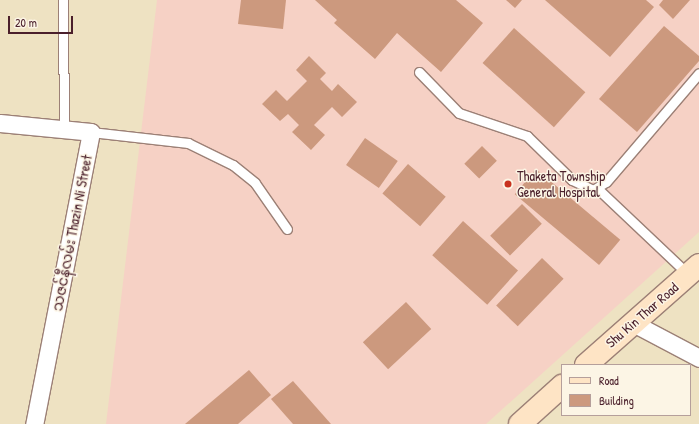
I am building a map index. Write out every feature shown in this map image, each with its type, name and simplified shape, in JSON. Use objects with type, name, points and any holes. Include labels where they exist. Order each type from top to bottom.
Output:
[{"type":"street","points":[[0,123],[91,132]]},
{"type":"street","name":"သဇင်နီလမ်း Thazin Ni Street","points":[[34,424],[91,132]]},
{"type":"street","name":"Shu Kin Thar Road","points":[[587,364],[694,269]]},
{"type":"street","points":[[633,323],[699,358]]},
{"type":"street","points":[[520,424],[561,387]]},
{"type":"lane","points":[[63,0],[64,129]]},
{"type":"lane","points":[[419,72],[459,113],[527,136],[582,188],[598,188],[694,269]]},
{"type":"lane","points":[[598,188],[699,73]]},
{"type":"lane","points":[[91,132],[188,143],[233,165],[254,183],[286,229]]},
{"type":"shaded area","points":[[157,0],[699,0],[699,232],[486,424],[106,424]]},
{"type":"building","points":[[241,0],[286,0],[283,29],[238,24]]},
{"type":"building","points":[[315,0],[456,0],[483,23],[441,72],[397,33],[375,59],[334,23],[337,20]]},
{"type":"building","points":[[506,0],[522,0],[515,8]]},
{"type":"building","points":[[545,0],[646,0],[654,7],[610,57]]},
{"type":"building","points":[[663,0],[690,0],[673,19],[659,5]]},
{"type":"building","points":[[664,26],[699,56],[699,61],[637,132],[599,99]]},
{"type":"building","points":[[514,28],[585,92],[554,127],[483,63]]},
{"type":"building","points":[[309,56],[326,73],[320,79],[332,91],[338,84],[357,102],[342,117],[332,107],[314,125],[325,135],[311,150],[292,132],[299,125],[288,114],[280,121],[262,104],[276,90],[287,101],[307,81],[296,70]]},
{"type":"building","points":[[365,138],[398,161],[379,188],[346,165]]},
{"type":"building","points":[[482,146],[497,161],[479,179],[464,164]]},
{"type":"building","points":[[408,164],[446,197],[420,226],[382,193]]},
{"type":"building","points":[[536,169],[620,240],[599,265],[515,194]]},
{"type":"building","points":[[522,204],[542,224],[510,256],[490,236]]},
{"type":"building","points":[[463,221],[518,271],[487,305],[432,255]]},
{"type":"building","points":[[542,258],[564,279],[518,326],[496,305]]},
{"type":"building","points":[[406,302],[431,329],[388,369],[363,342]]},
{"type":"building","points":[[249,370],[271,395],[238,424],[185,424]]},
{"type":"building","points":[[293,381],[331,424],[293,424],[271,399]]},
{"type":"place","name":"Thaketa Township General Hospital","points":[[508,184]]}]
